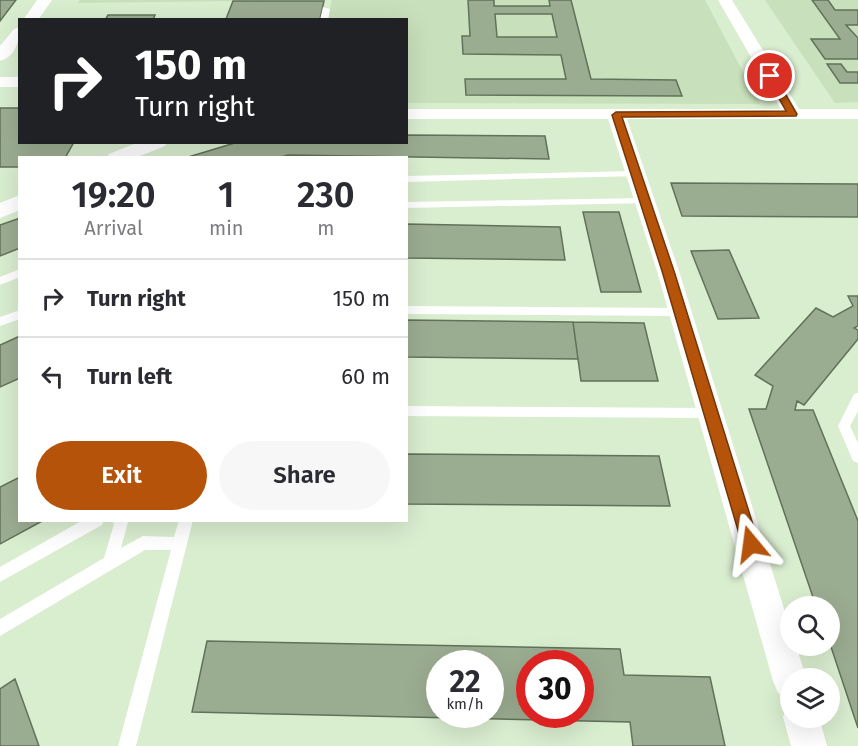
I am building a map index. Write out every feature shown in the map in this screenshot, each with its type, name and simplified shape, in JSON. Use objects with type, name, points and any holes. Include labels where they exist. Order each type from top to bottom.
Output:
[{"type":"street","points":[[32,18],[45,0]]},
{"type":"street","points":[[725,0],[793,114]]},
{"type":"street","points":[[0,33],[18,33]]},
{"type":"street","points":[[0,56],[18,34]]},
{"type":"street","points":[[0,82],[18,82]]},
{"type":"street","points":[[408,114],[858,114]]},
{"type":"street","points":[[834,114],[858,128]]},
{"type":"street","points":[[616,115],[681,312],[786,668]]},
{"type":"street","points":[[121,156],[153,144]]},
{"type":"street","points":[[0,211],[18,202]]},
{"type":"street","points":[[804,728],[809,746]]},
{"type":"lane","points":[[324,18],[326,9]]},
{"type":"lane","points":[[408,179],[636,174]]},
{"type":"lane","points":[[408,205],[645,201]]},
{"type":"lane","points":[[0,281],[18,274]]},
{"type":"lane","points":[[408,310],[681,312]]},
{"type":"lane","points":[[0,322],[18,315]]},
{"type":"lane","points":[[858,398],[844,426],[858,457]]},
{"type":"lane","points":[[408,411],[711,413]]},
{"type":"lane","points":[[0,575],[93,522]]},
{"type":"lane","points":[[111,560],[121,522]]},
{"type":"lane","points":[[127,746],[186,522]]},
{"type":"lane","points":[[0,628],[143,543],[180,544]]},
{"type":"shaded area","points":[[80,0],[328,0],[78,3]]},
{"type":"shaded area","points":[[332,0],[705,0],[760,104],[408,103],[408,18],[328,18]]},
{"type":"shaded area","points":[[765,0],[858,0],[858,102],[835,103]]},
{"type":"building","points":[[0,0],[16,0],[0,21]]},
{"type":"building","points":[[468,0],[494,0],[494,6],[550,6],[549,0],[571,0],[591,79],[676,80],[682,96],[466,95],[465,79],[566,79],[561,55],[463,54],[462,36],[470,36]],"holes":[[[495,14],[552,14],[557,37],[497,37]]]},
{"type":"building","points":[[812,0],[828,0],[835,10],[858,10],[858,25],[846,25],[858,38],[858,59],[825,59],[811,39],[840,39]]},
{"type":"building","points":[[233,1],[324,1],[320,18],[226,18]]},
{"type":"building","points":[[108,15],[155,15],[154,18],[106,18]]},
{"type":"building","points":[[827,64],[841,64],[847,72],[858,72],[858,83],[840,83]]},
{"type":"building","points":[[0,108],[18,108],[18,144],[73,144],[66,156],[18,156],[18,167],[0,167]]},
{"type":"building","points":[[408,135],[545,136],[549,159],[408,156],[192,156],[231,144],[408,144]]},
{"type":"building","points":[[671,183],[858,184],[858,217],[682,216]]},
{"type":"building","points":[[583,212],[619,212],[641,292],[601,292]]},
{"type":"building","points":[[18,219],[18,249],[0,256],[0,225]]},
{"type":"building","points":[[408,224],[560,227],[565,260],[408,258]]},
{"type":"building","points":[[729,250],[759,318],[718,319],[691,251]]},
{"type":"building","points":[[848,296],[858,296],[858,326],[854,328],[858,330],[858,339],[804,405],[797,401],[795,410],[813,410],[858,521],[858,728],[840,668],[834,656],[840,656],[840,596],[813,596],[749,409],[766,409],[773,386],[755,375],[816,308],[833,317],[853,306]]},
{"type":"building","points":[[408,320],[573,322],[578,359],[408,357]]},
{"type":"building","points":[[573,322],[644,323],[658,381],[581,381]]},
{"type":"building","points":[[18,337],[18,379],[0,387],[0,345]]},
{"type":"building","points":[[408,454],[659,456],[670,506],[408,504]]},
{"type":"building","points":[[18,478],[18,522],[40,522],[0,544],[0,487]]},
{"type":"building","points":[[207,641],[620,649],[624,675],[710,677],[725,746],[633,746],[630,722],[594,721],[594,650],[516,650],[516,719],[504,719],[504,650],[426,650],[426,717],[192,712]]},
{"type":"building","points":[[15,679],[39,746],[0,746],[0,689]]},
{"type":"route","points":[[751,544],[668,271],[616,115],[793,114],[770,76]]}]
